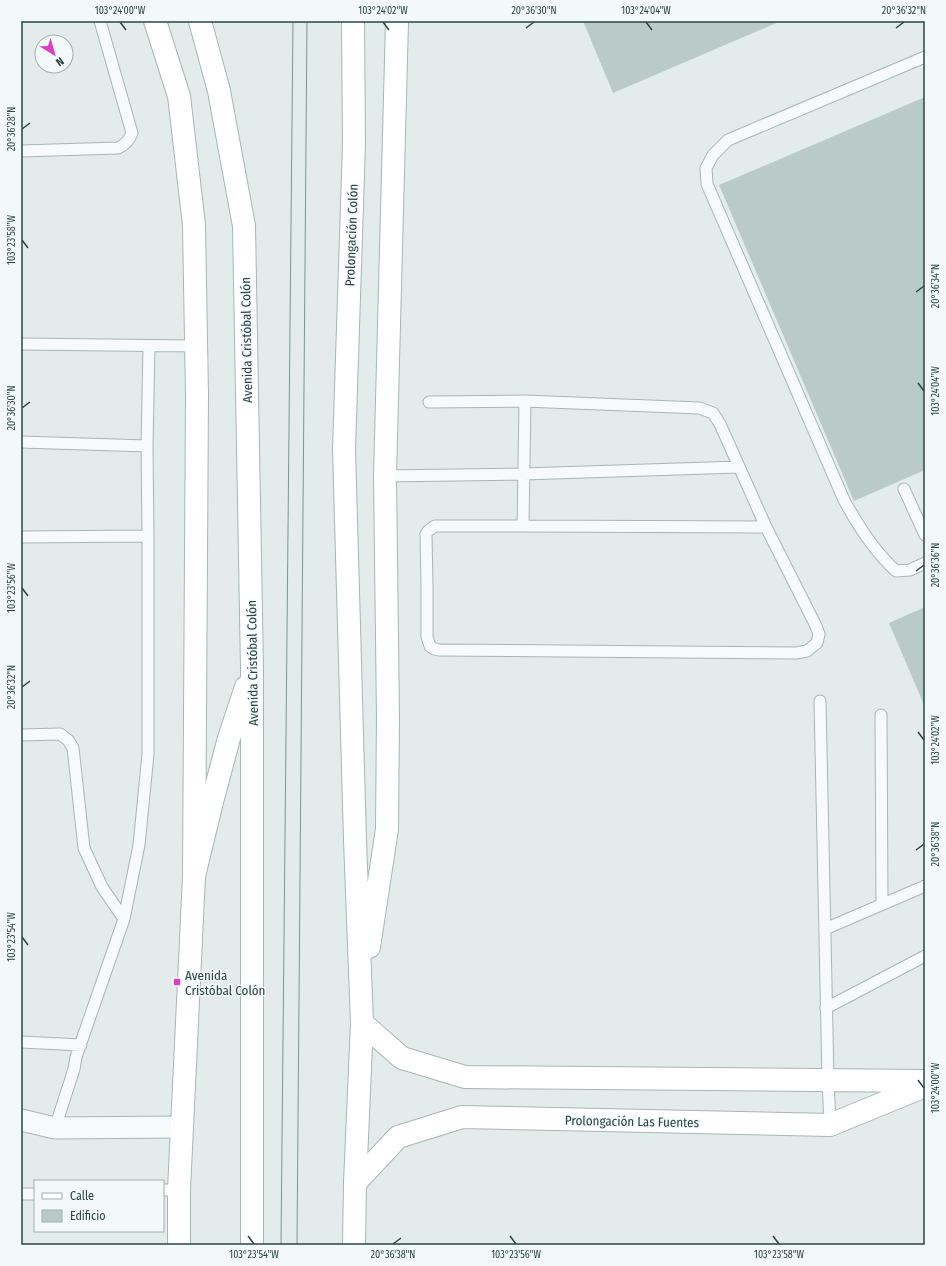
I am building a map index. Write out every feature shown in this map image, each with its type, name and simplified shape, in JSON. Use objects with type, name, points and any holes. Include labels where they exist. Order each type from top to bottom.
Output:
[{"type":"main road","points":[[155,21],[179,96],[194,225],[197,396],[194,876],[182,1127],[171,1190],[179,1245]]},
{"type":"main road","name":"Avenida Cristóbal Colón","points":[[200,21],[219,92],[244,226],[252,669],[252,1245]]},
{"type":"main road","name":"Prolongación Colón","points":[[353,21],[354,144],[344,449],[355,840],[362,998]]},
{"type":"main road","points":[[354,1245],[362,998],[387,829],[388,718],[385,476],[397,21]]},
{"type":"main road","points":[[194,876],[229,738],[252,669]]},
{"type":"main road","points":[[362,1023],[402,1058],[465,1077],[925,1081]]},
{"type":"main road","name":"Prolongación Las Fuentes","points":[[355,1184],[398,1137],[462,1117],[830,1125],[925,1086]]},
{"type":"street","points":[[21,1120],[55,1128],[182,1127]]},
{"type":"lane","points":[[21,151],[118,148],[123,146],[130,138],[132,133],[100,21]]},
{"type":"lane","points":[[925,57],[728,140],[713,155],[706,168],[707,184],[854,518],[888,563],[896,571],[910,570],[925,563]]},
{"type":"lane","points":[[21,344],[196,346]]},
{"type":"lane","points":[[55,1128],[80,1045],[124,919],[139,845],[148,754],[148,346]]},
{"type":"lane","points":[[523,526],[525,401]]},
{"type":"lane","points":[[429,402],[525,401],[699,408],[713,413],[717,418],[766,527],[819,634],[817,643],[807,651],[796,653],[434,649],[430,646],[427,637],[426,537],[428,531],[435,526],[766,527]]},
{"type":"lane","points":[[21,442],[147,446]]},
{"type":"lane","points":[[385,476],[524,474],[738,467]]},
{"type":"lane","points":[[904,489],[925,535]]},
{"type":"lane","points":[[21,537],[148,536]]},
{"type":"lane","points":[[820,701],[826,1008],[830,1125]]},
{"type":"lane","points":[[881,716],[882,904]]},
{"type":"lane","points":[[21,735],[60,734],[68,740],[72,748],[84,848],[102,887],[124,919]]},
{"type":"lane","points":[[825,930],[925,886]]},
{"type":"lane","points":[[826,1008],[925,956]]},
{"type":"lane","points":[[21,1042],[80,1045]]},
{"type":"lane","points":[[21,1194],[34,1194]]},
{"type":"building","points":[[583,21],[781,21],[613,93]]},
{"type":"building","points":[[925,97],[925,470],[854,501],[719,185]]},
{"type":"building","points":[[925,607],[925,707],[889,623]]},
{"type":"tram line","points":[[281,1245],[293,21]]},
{"type":"tram line","points":[[297,1245],[307,21]]},
{"type":"place","name":"Avenida Cristóbal Colón","points":[[177,982]]}]
